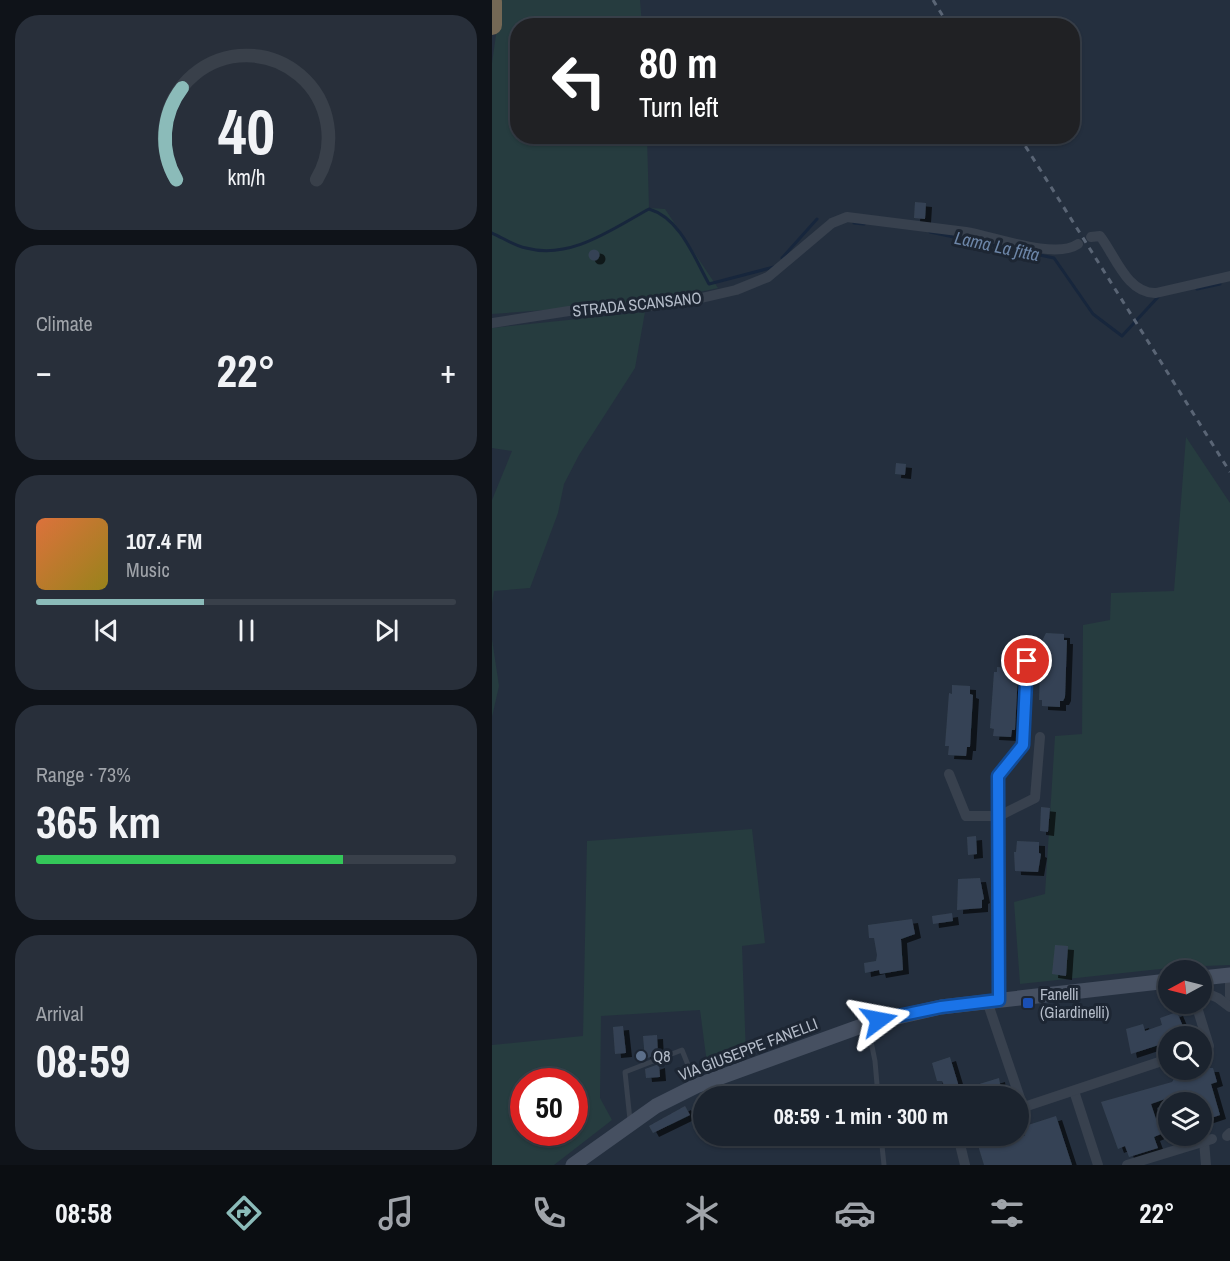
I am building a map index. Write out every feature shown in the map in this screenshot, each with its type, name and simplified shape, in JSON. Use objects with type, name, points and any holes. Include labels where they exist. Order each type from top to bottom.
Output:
[{"type":"highway","points":[[492,2],[492,25]]},
{"type":"main road","points":[[1212,977],[1230,975]]},
{"type":"main road","name":"VIA GIUSEPPE FANELLI","points":[[696,1086],[867,1023],[923,1010],[1158,982]]},
{"type":"main road","name":"VIA GIUSEPPE FANELLI","points":[[573,1165],[656,1106],[693,1088]]},
{"type":"street","name":"STRADA SCANSANO","points":[[492,323],[569,311],[659,305],[736,290],[768,277],[832,223],[847,217],[966,232],[1044,248],[1066,249],[1078,244]]},
{"type":"street","points":[[1091,237],[1100,236],[1128,278],[1146,293],[1230,276]]},
{"type":"street","points":[[1015,1086],[993,1000],[999,816],[998,776],[1023,745],[1027,661]]},
{"type":"street","points":[[949,774],[966,816],[999,816],[1035,798],[1040,737]]},
{"type":"street","points":[[1230,982],[1230,996]]},
{"type":"street","points":[[1212,995],[1230,1007]]},
{"type":"street","points":[[1029,1105],[1158,1062]]},
{"type":"street","points":[[1074,1090],[1098,1165]]},
{"type":"street","points":[[1127,1165],[1208,1140],[1206,1165]]},
{"type":"street","points":[[960,1146],[965,1165]]},
{"type":"lane","points":[[867,1023],[875,1061],[877,1086]]},
{"type":"lane","points":[[631,1123],[625,1072],[682,1050],[696,1086]]},
{"type":"lane","points":[[882,1146],[884,1165]]},
{"type":"green space","points":[[501,0],[640,0],[641,18],[510,18],[510,144],[647,144],[649,208],[665,209],[718,288],[654,302],[492,314],[492,63]]},
{"type":"green space","points":[[645,312],[635,368],[579,455],[564,484],[558,513],[530,588],[494,591],[492,603],[492,500],[512,451],[492,448],[492,328]]},
{"type":"green space","points":[[1186,437],[1230,503],[1230,965],[1212,966],[1212,960],[1158,960],[1158,969],[1020,984],[1014,902],[1045,894],[1055,736],[1082,734],[1083,625],[1110,620],[1111,593],[1174,591]]},
{"type":"green space","points":[[492,639],[499,686],[492,717]]},
{"type":"green space","points":[[752,829],[765,943],[742,946],[746,1055],[708,1071],[700,1010],[601,1016],[600,1098],[612,1120],[588,1139],[588,1068],[510,1068],[510,1146],[578,1146],[554,1165],[492,1165],[492,1045],[583,1036],[587,841]]},
{"type":"building","points":[[915,202],[926,203],[925,219],[914,218]]},
{"type":"building","points":[[594,250],[598,251],[598,259],[594,260],[590,259],[589,255],[590,251]]},
{"type":"building","points":[[896,463],[906,464],[905,475],[895,474]]},
{"type":"building","points":[[1046,633],[1064,634],[1064,640],[1067,640],[1065,697],[1063,701],[1060,701],[1060,707],[1042,706],[1042,700],[1039,700],[1041,643]]},
{"type":"building","points":[[997,667],[1015,668],[1015,672],[1018,673],[1015,730],[1012,730],[1011,737],[993,736],[994,729],[990,728],[994,672],[997,672]]},
{"type":"building","points":[[952,685],[970,686],[970,694],[973,695],[970,747],[967,747],[966,756],[948,755],[949,746],[945,746],[949,693],[952,694]]},
{"type":"building","points":[[1041,807],[1050,808],[1048,832],[1040,831]]},
{"type":"building","points":[[976,836],[977,854],[968,855],[967,837]]},
{"type":"building","points":[[1017,841],[1039,842],[1039,853],[1041,854],[1038,872],[1015,871],[1014,852],[1016,852]]},
{"type":"building","points":[[980,878],[984,899],[982,908],[957,910],[958,879]]},
{"type":"building","points":[[952,913],[953,921],[933,924],[932,916]]},
{"type":"building","points":[[912,919],[915,934],[901,939],[903,970],[880,974],[879,970],[865,973],[864,963],[876,961],[877,955],[874,938],[869,938],[868,925]]},
{"type":"building","points":[[1055,945],[1068,946],[1066,976],[1052,974]]},
{"type":"building","points":[[1178,1014],[1183,1026],[1159,1026],[1162,1025],[1160,1018]]},
{"type":"building","points":[[1143,1024],[1145,1031],[1158,1026],[1158,1045],[1131,1054],[1126,1029]]},
{"type":"building","points":[[623,1026],[626,1053],[615,1054],[613,1027]]},
{"type":"building","points":[[657,1035],[658,1054],[645,1059],[643,1036]]},
{"type":"building","points":[[950,1057],[959,1086],[944,1086],[942,1081],[937,1081],[932,1063]]},
{"type":"building","points":[[659,1064],[660,1077],[646,1078],[645,1069]]},
{"type":"building","points":[[1212,1068],[1217,1082],[1211,1084],[1220,1115],[1212,1118],[1212,1092],[1158,1092],[1158,1102],[1151,1104],[1158,1125],[1158,1135],[1154,1137],[1158,1148],[1129,1157],[1125,1146],[1118,1149],[1101,1102],[1173,1080],[1212,1080]]},
{"type":"building","points":[[999,1078],[1000,1086],[973,1086]]},
{"type":"building","points":[[685,1106],[690,1115],[653,1133],[649,1126]]},
{"type":"building","points":[[1056,1116],[1072,1165],[984,1165],[978,1146],[1029,1146],[1029,1125]]},
{"type":"waterway","name":"Lama La fitta","points":[[492,233],[522,247],[543,251],[559,250],[606,233],[649,209],[660,214],[678,230],[709,284],[774,267]]},
{"type":"waterway","name":"Lama La fitta","points":[[782,258],[817,219]]},
{"type":"waterway","name":"Lama La fitta","points":[[854,223],[864,224]]},
{"type":"waterway","name":"Lama La fitta","points":[[930,232],[1054,258],[1093,314],[1122,336],[1158,297]]},
{"type":"waterway","name":"Lama La fitta","points":[[1197,289],[1220,284]]},
{"type":"railway","points":[[933,0],[944,18]]},
{"type":"railway","points":[[1024,144],[1230,472]]},
{"type":"place","name":"Fanelli (Giardinelli)","points":[[1028,1003]]},
{"type":"place","name":"Q8","points":[[641,1056]]},
{"type":"route","points":[[879,1020],[923,1010],[999,1000],[998,776],[1023,745],[1027,661]]}]
